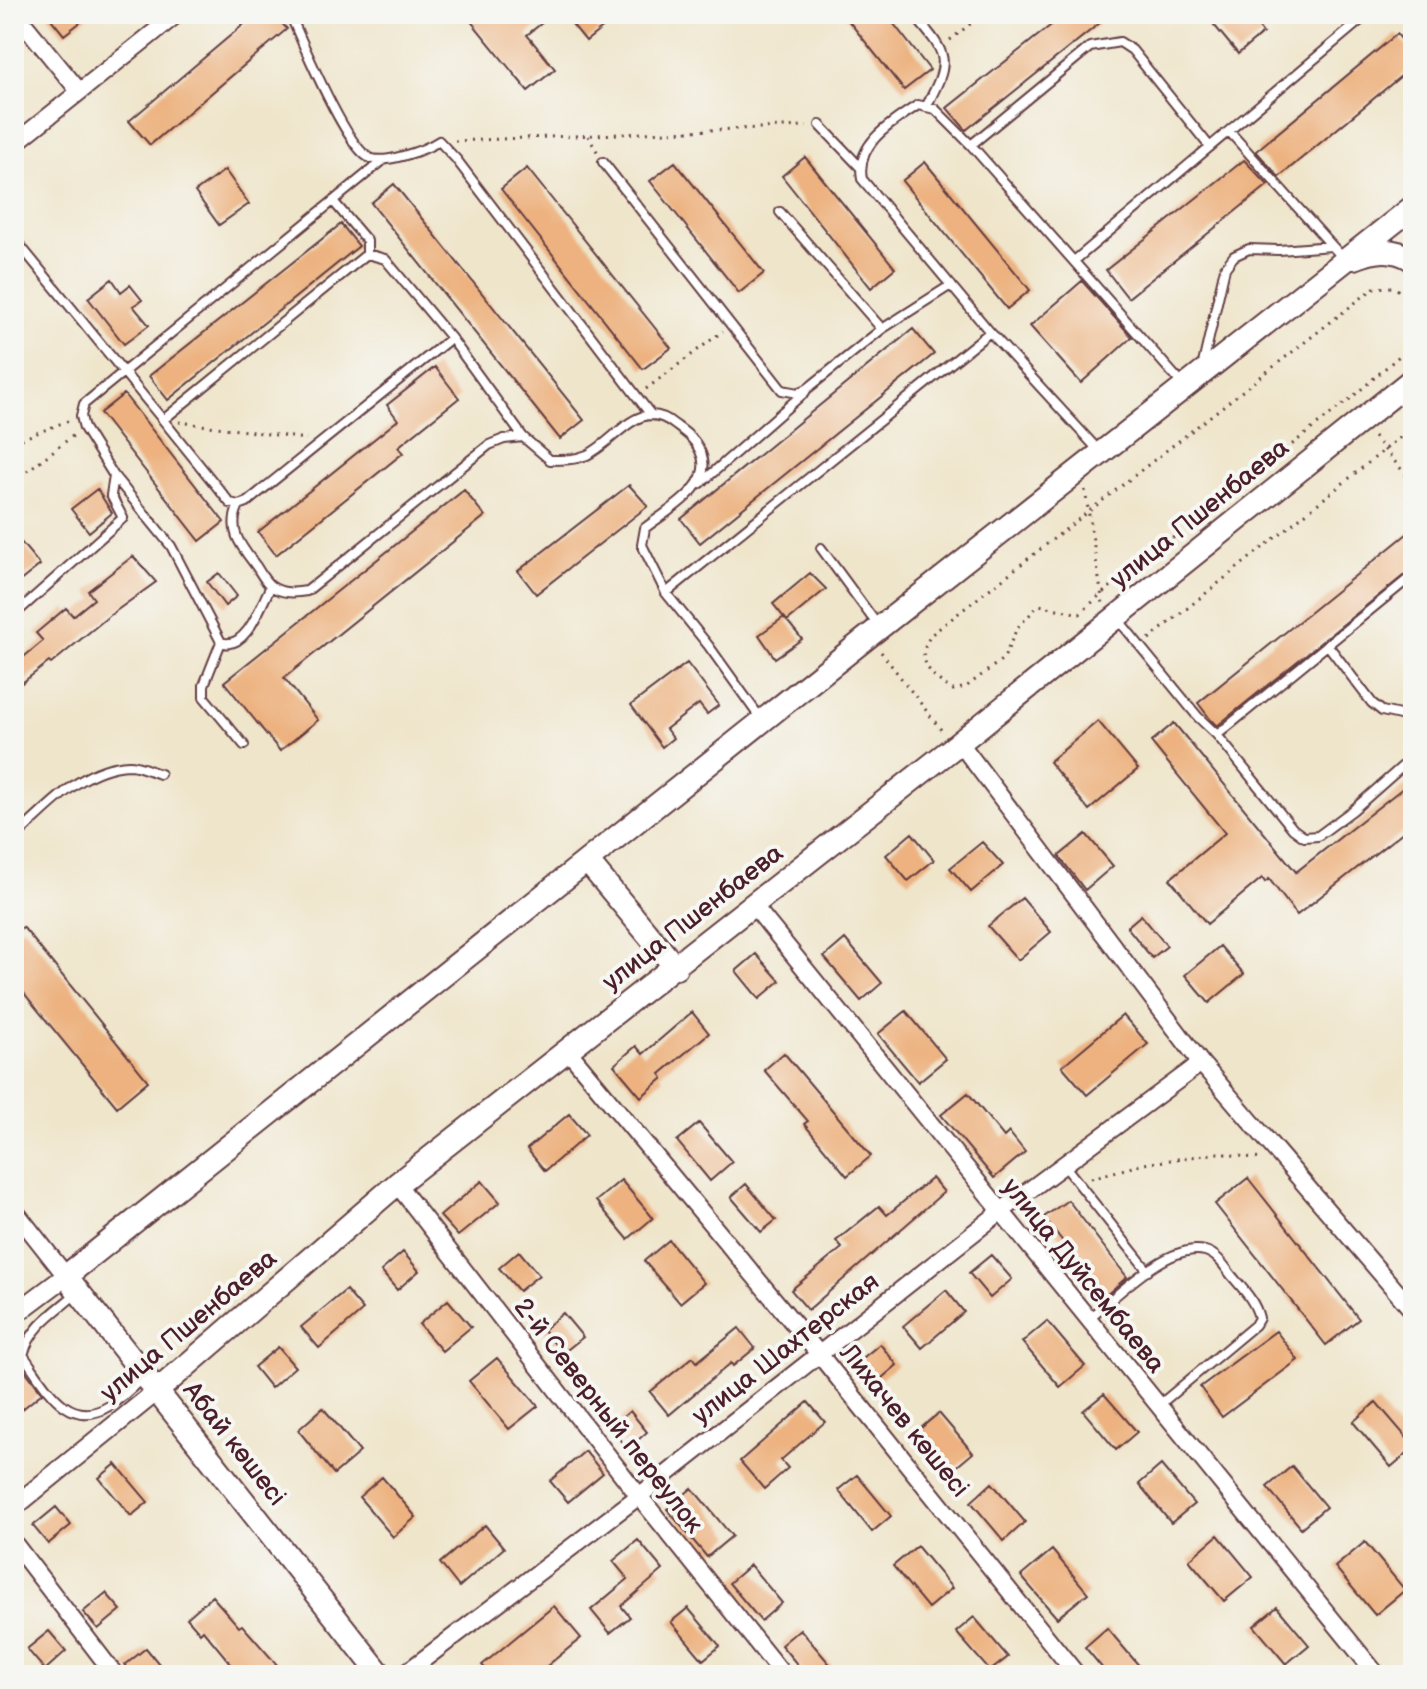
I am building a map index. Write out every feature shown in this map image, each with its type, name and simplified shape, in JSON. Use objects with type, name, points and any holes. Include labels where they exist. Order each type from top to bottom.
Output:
[{"type":"main road","points":[[72,1284],[587,861],[1192,380],[1337,257],[1413,207]]},
{"type":"main road","points":[[1337,257],[1373,251],[1398,251],[1413,260]]},
{"type":"main road","name":"улица Пшенбаева","points":[[151,1384],[397,1184],[676,968],[1413,379]]},
{"type":"main road","points":[[587,861],[676,968]]},
{"type":"main road","name":"Абай көшесі","points":[[72,1284],[381,1675]]},
{"type":"street","points":[[16,14],[79,91]]},
{"type":"street","points":[[14,144],[177,14]]},
{"type":"street","points":[[957,745],[1201,1063],[1413,1311]]},
{"type":"street","name":"улица Дуйсембаева","points":[[754,906],[1377,1675]]},
{"type":"street","name":"Лихачев көшесі","points":[[569,1052],[819,1354],[1077,1675]]},
{"type":"street","name":"улица Шахтерская","points":[[403,1675],[639,1496],[1000,1212],[1201,1063]]},
{"type":"street","name":"2-й Северный переулок","points":[[397,1184],[639,1496],[783,1675]]},
{"type":"street","name":"Абай көшесі","points":[[14,1210],[72,1284]]},
{"type":"street","points":[[14,1315],[72,1284]]},
{"type":"street","name":"улица Пшенбаева","points":[[14,1507],[151,1384]]},
{"type":"street","points":[[14,1543],[115,1675]]},
{"type":"lane","points":[[290,14],[321,82],[357,146],[368,157],[381,162]]},
{"type":"lane","points":[[913,14],[941,48],[944,64],[926,107]]},
{"type":"lane","points":[[1074,261],[1368,14]]},
{"type":"lane","points":[[1408,14],[1413,19]]},
{"type":"lane","points":[[971,145],[1090,47],[1120,42],[1132,50],[1210,147]]},
{"type":"lane","points":[[1100,453],[990,332],[862,179],[860,167],[863,157],[881,131],[918,105],[935,109],[1074,261],[1192,380],[1225,268],[1234,256],[1249,249],[1337,257]]},
{"type":"lane","points":[[820,125],[860,167]]},
{"type":"lane","points":[[1229,131],[1337,257]]},
{"type":"lane","points":[[271,586],[245,634],[236,643],[227,645],[221,642],[171,546],[114,476],[84,428],[81,416],[84,404],[381,162],[428,149],[439,141],[456,159],[651,415]]},
{"type":"lane","points":[[603,162],[782,390],[798,393],[807,389]]},
{"type":"lane","points":[[333,201],[367,241],[367,254]]},
{"type":"lane","points":[[780,212],[882,329]]},
{"type":"lane","points":[[14,238],[230,503],[239,505],[247,502],[451,338]]},
{"type":"lane","points":[[367,254],[385,259],[451,338],[523,437],[550,460],[585,456],[634,419],[665,416],[695,441],[705,461],[704,474],[694,489]]},
{"type":"lane","points":[[163,420],[367,254]]},
{"type":"lane","points":[[762,721],[666,593],[642,545],[645,528],[882,329],[951,285]]},
{"type":"lane","points":[[666,593],[990,332]]},
{"type":"lane","points":[[239,505],[233,517],[233,530],[238,542],[271,586],[292,594],[307,591],[489,445],[504,439],[523,437]]},
{"type":"lane","points":[[14,615],[123,518],[111,495],[114,476]]},
{"type":"lane","points":[[821,548],[874,632]]},
{"type":"lane","points":[[1217,735],[1413,575]]},
{"type":"lane","points":[[1113,620],[1140,646],[1293,829],[1304,837],[1318,836],[1413,757]]},
{"type":"lane","points":[[221,642],[204,685],[204,697],[244,745]]},
{"type":"lane","points":[[1327,644],[1372,703],[1382,711],[1413,718]]},
{"type":"lane","points":[[14,838],[69,788],[98,770],[132,765],[160,774]]},
{"type":"lane","points":[[1063,1165],[1148,1271]]},
{"type":"lane","points":[[1088,1320],[1162,1260],[1182,1251],[1205,1251],[1217,1257],[1256,1307],[1259,1318],[1255,1325],[1158,1406]]},
{"type":"lane","points":[[72,1284],[28,1338],[23,1355],[64,1408],[84,1413],[107,1408],[151,1384]]},
{"type":"path","points":[[941,48],[983,14]]},
{"type":"path","points":[[439,141],[820,125]]},
{"type":"path","points":[[588,136],[603,162]]},
{"type":"path","points":[[1413,297],[1392,287],[1374,288],[932,634],[926,642],[924,654],[926,666],[935,680],[953,690],[966,687],[1004,658],[1017,628],[1039,605],[1080,614],[1100,595],[1350,399],[1413,344]]},
{"type":"path","points":[[637,396],[731,325]]},
{"type":"path","points":[[14,442],[81,416]]},
{"type":"path","points":[[163,420],[322,441]]},
{"type":"path","points":[[1361,421],[1413,483]]},
{"type":"path","points":[[1140,646],[1413,427]]},
{"type":"path","points":[[14,481],[84,428]]},
{"type":"path","points":[[1087,514],[1100,595],[1113,620]]},
{"type":"path","points":[[874,632],[957,745]]},
{"type":"path","points":[[1076,1181],[1144,1164],[1218,1153],[1288,1164]]},
{"type":"building","points":[[47,14],[91,14],[64,35]]},
{"type":"building","points":[[256,14],[274,14],[287,29],[150,145],[129,121]]},
{"type":"building","points":[[465,14],[511,14],[516,20],[524,14],[553,14],[527,35],[555,69],[528,91]]},
{"type":"building","points":[[564,14],[620,14],[586,41]]},
{"type":"building","points":[[843,14],[886,14],[930,70],[904,90]]},
{"type":"building","points":[[1065,14],[1095,14],[1101,22],[966,130],[947,108]]},
{"type":"building","points":[[1205,14],[1248,14],[1263,33],[1238,54]]},
{"type":"building","points":[[1397,34],[1413,53],[1413,66],[1279,177],[1256,151]]},
{"type":"building","points":[[805,157],[895,268],[871,288],[782,176]]},
{"type":"building","points":[[1244,160],[1268,185],[1128,298],[1106,270]]},
{"type":"building","points":[[675,162],[764,273],[739,293],[650,181]]},
{"type":"building","points":[[925,162],[1030,290],[1007,309],[902,181]]},
{"type":"building","points":[[527,168],[671,348],[643,369],[501,189]]},
{"type":"building","points":[[225,170],[249,204],[219,225],[195,192]]},
{"type":"building","points":[[394,184],[584,420],[560,439],[371,203]]},
{"type":"building","points":[[341,224],[359,246],[168,400],[149,376]]},
{"type":"building","points":[[112,279],[121,292],[130,285],[142,300],[133,306],[149,325],[124,344],[88,298]]},
{"type":"building","points":[[1082,281],[1132,337],[1081,383],[1030,326]]},
{"type":"building","points":[[913,329],[934,354],[700,543],[681,519]]},
{"type":"building","points":[[435,367],[459,398],[398,447],[403,453],[276,555],[258,532],[398,420],[387,405]]},
{"type":"building","points":[[124,394],[224,522],[200,541],[100,413]]},
{"type":"building","points":[[629,485],[648,506],[536,594],[518,571]]},
{"type":"building","points":[[97,489],[112,513],[89,532],[71,509]]},
{"type":"building","points":[[464,490],[485,516],[284,678],[318,720],[280,751],[224,682]]},
{"type":"building","points":[[1413,529],[1413,568],[1217,726],[1211,720],[1198,703]]},
{"type":"building","points":[[14,534],[40,565],[14,586]]},
{"type":"building","points":[[133,556],[156,582],[14,689],[14,665],[43,641],[36,633],[66,608],[73,616],[94,599],[88,591]]},
{"type":"building","points":[[219,573],[237,596],[225,606],[207,582]]},
{"type":"building","points":[[810,573],[826,589],[787,621],[773,604]]},
{"type":"building","points":[[784,617],[802,639],[775,658],[759,635]]},
{"type":"building","points":[[687,663],[719,705],[707,714],[699,704],[666,729],[673,738],[662,747],[631,705]]},
{"type":"building","points":[[1098,721],[1138,769],[1089,810],[1049,762]]},
{"type":"building","points":[[1174,723],[1296,872],[1413,780],[1413,824],[1297,915],[1269,879],[1265,882],[1262,878],[1207,924],[1170,879],[1225,833],[1151,742]]},
{"type":"building","points":[[912,833],[934,860],[908,881],[886,855]]},
{"type":"building","points":[[1086,834],[1113,866],[1085,890],[1059,856]]},
{"type":"building","points":[[982,842],[1003,865],[971,892],[950,868]]},
{"type":"building","points":[[1022,898],[1051,932],[1018,960],[988,926]]},
{"type":"building","points":[[1141,915],[1167,946],[1152,958],[1127,927]]},
{"type":"building","points":[[23,927],[148,1081],[117,1107],[14,981],[14,934]]},
{"type":"building","points":[[845,939],[882,983],[861,1001],[824,957]]},
{"type":"building","points":[[1220,946],[1244,974],[1209,1003],[1185,975]]},
{"type":"building","points":[[756,954],[780,981],[759,999],[736,971]]},
{"type":"building","points":[[906,1011],[946,1059],[918,1082],[878,1034]]},
{"type":"building","points":[[692,1012],[709,1033],[660,1074],[663,1078],[641,1097],[614,1065],[636,1046],[643,1054]]},
{"type":"building","points":[[1123,1015],[1148,1044],[1087,1095],[1062,1066]]},
{"type":"building","points":[[784,1053],[871,1156],[847,1176],[804,1124],[808,1121],[764,1070]]},
{"type":"building","points":[[968,1093],[1004,1137],[1009,1132],[1025,1152],[994,1178],[941,1115]]},
{"type":"building","points":[[569,1114],[587,1135],[545,1171],[527,1149]]},
{"type":"building","points":[[699,1123],[732,1162],[710,1181],[677,1141]]},
{"type":"building","points":[[932,1178],[944,1192],[808,1310],[791,1290],[842,1248],[836,1241],[879,1206],[887,1215]]},
{"type":"building","points":[[1248,1178],[1359,1319],[1326,1345],[1215,1204]]},
{"type":"building","points":[[621,1180],[653,1218],[628,1239],[596,1201]]},
{"type":"building","points":[[482,1181],[500,1202],[458,1236],[440,1216]]},
{"type":"building","points":[[746,1184],[776,1220],[761,1232],[731,1197]]},
{"type":"building","points":[[1068,1200],[1127,1277],[1105,1296],[1044,1217]]},
{"type":"building","points":[[669,1240],[704,1283],[680,1303],[644,1261]]},
{"type":"building","points":[[519,1251],[539,1275],[519,1291],[499,1268]]},
{"type":"building","points":[[403,1252],[419,1271],[397,1290],[381,1271]]},
{"type":"building","points":[[991,1255],[1012,1279],[990,1298],[969,1273]]},
{"type":"building","points":[[346,1290],[363,1310],[319,1348],[301,1327]]},
{"type":"building","points":[[946,1290],[964,1312],[922,1348],[903,1326]]},
{"type":"building","points":[[448,1300],[471,1327],[442,1351],[419,1324]]},
{"type":"building","points":[[563,1313],[583,1337],[563,1353],[543,1330]]},
{"type":"building","points":[[1047,1321],[1085,1366],[1060,1387],[1022,1342]]},
{"type":"building","points":[[739,1328],[755,1348],[733,1366],[731,1363],[669,1415],[650,1392],[693,1357],[697,1362]]},
{"type":"building","points":[[1276,1331],[1298,1360],[1222,1417],[1200,1387]]},
{"type":"building","points":[[880,1344],[897,1365],[876,1383],[858,1362]]},
{"type":"building","points":[[278,1347],[295,1367],[271,1388],[254,1367]]},
{"type":"building","points":[[497,1358],[538,1406],[509,1429],[469,1381]]},
{"type":"building","points":[[24,1369],[42,1393],[14,1416],[14,1377]]},
{"type":"building","points":[[1104,1394],[1137,1432],[1116,1450],[1083,1411]]},
{"type":"building","points":[[808,1402],[825,1422],[781,1460],[788,1468],[764,1489],[740,1461]]},
{"type":"building","points":[[1376,1402],[1413,1445],[1391,1467],[1353,1422]]},
{"type":"building","points":[[323,1408],[360,1452],[334,1474],[298,1430]]},
{"type":"building","points":[[630,1411],[647,1432],[628,1449],[610,1428]]},
{"type":"building","points":[[939,1413],[973,1453],[948,1474],[915,1433]]},
{"type":"building","points":[[585,1451],[603,1473],[568,1502],[550,1481]]},
{"type":"building","points":[[116,1464],[148,1502],[131,1516],[99,1478]]},
{"type":"building","points":[[1161,1465],[1194,1504],[1171,1523],[1139,1484]]},
{"type":"building","points":[[1292,1466],[1326,1507],[1301,1528],[1267,1487]]},
{"type":"building","points":[[857,1475],[891,1516],[872,1532],[838,1490]]},
{"type":"building","points":[[382,1477],[416,1517],[393,1537],[359,1497]]},
{"type":"building","points":[[992,1483],[1025,1522],[1004,1541],[971,1502]]},
{"type":"building","points":[[692,1488],[732,1536],[707,1557],[667,1509]]},
{"type":"building","points":[[56,1507],[71,1525],[48,1544],[33,1526]]},
{"type":"building","points":[[485,1525],[504,1548],[459,1587],[440,1563]]},
{"type":"building","points":[[1218,1535],[1253,1577],[1224,1601],[1189,1560]]},
{"type":"building","points":[[638,1540],[663,1570],[621,1606],[630,1617],[610,1633],[591,1610],[628,1579],[613,1561]]},
{"type":"building","points":[[1365,1542],[1405,1590],[1375,1615],[1335,1567]]},
{"type":"building","points":[[917,1546],[952,1588],[928,1608],[893,1566]]},
{"type":"building","points":[[1052,1550],[1088,1593],[1057,1618],[1021,1576]]},
{"type":"building","points":[[750,1565],[782,1603],[761,1621],[729,1583]]},
{"type":"building","points":[[106,1593],[121,1610],[98,1629],[83,1612]]},
{"type":"building","points":[[212,1596],[286,1675],[240,1675],[203,1630],[200,1633],[187,1618]]},
{"type":"building","points":[[554,1606],[581,1638],[536,1675],[491,1675],[482,1665]]},
{"type":"building","points":[[1277,1607],[1309,1645],[1286,1664],[1254,1626]]},
{"type":"building","points":[[688,1608],[720,1646],[703,1660],[671,1622]]},
{"type":"building","points":[[974,1617],[1008,1657],[990,1671],[956,1632]]},
{"type":"building","points":[[1107,1628],[1141,1668],[1133,1675],[1108,1675],[1085,1647]]},
{"type":"building","points":[[800,1629],[839,1675],[806,1675],[781,1645]]},
{"type":"building","points":[[49,1631],[66,1651],[45,1670],[27,1649]]},
{"type":"building","points":[[146,1648],[168,1675],[134,1675],[125,1665]]}]
